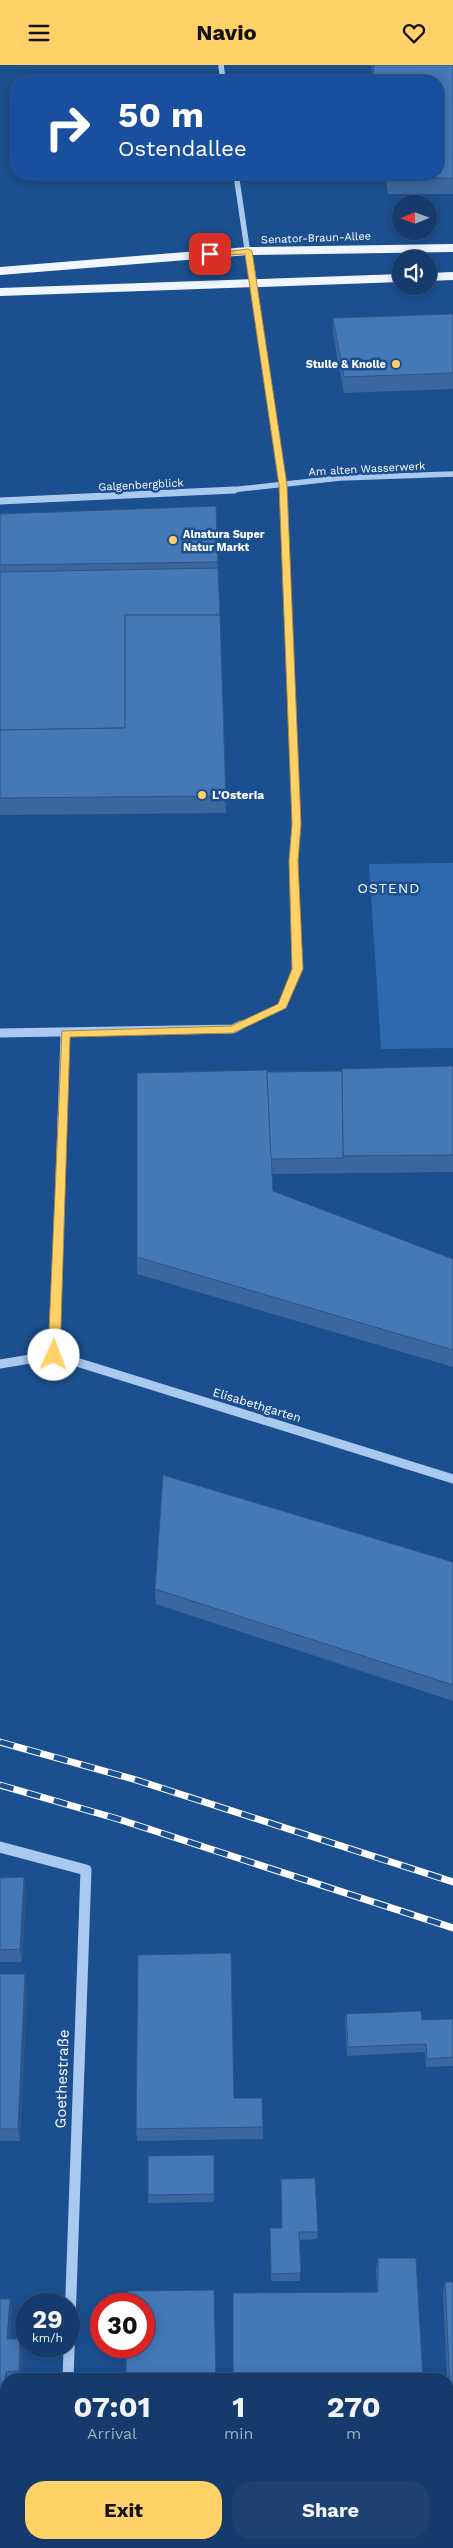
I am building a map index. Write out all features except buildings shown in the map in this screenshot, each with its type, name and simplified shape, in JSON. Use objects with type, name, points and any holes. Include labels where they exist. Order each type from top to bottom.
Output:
[{"type":"main road","name":"Senator-Braun-Allee","points":[[0,271],[248,251],[453,248]]},
{"type":"main road","points":[[437,277],[453,277]]},
{"type":"main road","points":[[0,292],[252,285],[392,278]]},
{"type":"street","points":[[0,1033],[65,1034],[233,1029],[282,1006],[298,969],[293,861],[297,824],[283,485],[237,180]]},
{"type":"street","name":"Am alten Wasserwerk","points":[[283,485],[340,479],[453,474]]},
{"type":"street","name":"Galgenbergblick","points":[[0,501],[224,491],[283,485]]},
{"type":"street","points":[[54,1355],[65,1034]]},
{"type":"street","name":"Elisabethgarten","points":[[0,1364],[54,1355],[453,1479]]},
{"type":"street","name":"Goethestraße","points":[[0,1847],[86,1870],[68,2373]]},
{"type":"shaded area","points":[[453,863],[453,1048],[381,1049],[369,864]]},
{"type":"railway","points":[[0,1742],[133,1779],[453,1882]]},
{"type":"railway","points":[[0,1785],[118,1819],[453,1928]]},
{"type":"place","name":"Stulle & Knolle","points":[[396,364]]},
{"type":"place","name":"Alnatura Super Natur Markt","points":[[173,540]]},
{"type":"place","name":"L'Osteria","points":[[202,795]]},
{"type":"district","name":"OSTEND","points":[[389,888]]},
{"type":"route","points":[[54,1355],[65,1034],[233,1029],[282,1006],[298,969],[293,861],[297,824],[283,485],[248,251],[210,254]]}]
